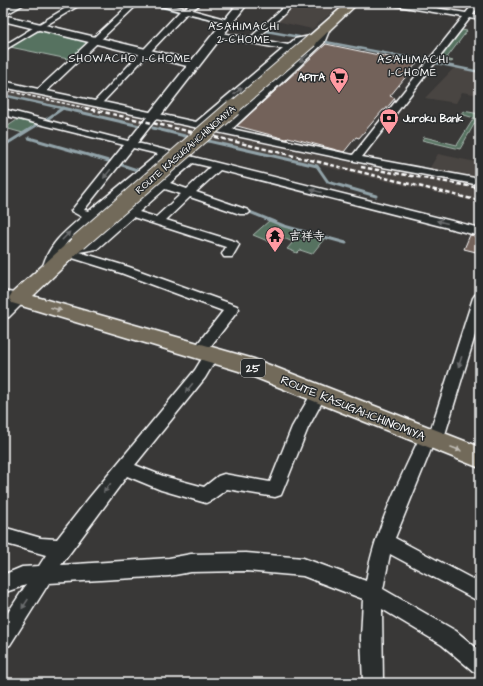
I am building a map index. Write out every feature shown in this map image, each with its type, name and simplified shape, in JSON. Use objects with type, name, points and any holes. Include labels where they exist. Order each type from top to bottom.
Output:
[{"type":"main road","name":"ROUTE KASUGAI-ICHINOMIYA","points":[[11,296],[48,270],[72,247],[353,3]]},
{"type":"main road","name":"ROUTE KASUGAI-ICHINOMIYA","points":[[11,296],[246,365],[480,458]]},
{"type":"street","points":[[3,14],[22,3]]},
{"type":"street","points":[[3,49],[79,3]]},
{"type":"street","points":[[40,92],[135,3]]},
{"type":"street","points":[[154,3],[228,21]]},
{"type":"street","points":[[97,104],[185,11],[198,3]]},
{"type":"street","points":[[90,216],[77,211],[243,3]]},
{"type":"street","points":[[251,41],[292,3]]},
{"type":"street","points":[[392,3],[480,18]]},
{"type":"street","points":[[356,158],[478,3]]},
{"type":"street","points":[[3,18],[194,64]]},
{"type":"street","points":[[224,131],[320,43],[326,27]]},
{"type":"street","points":[[218,34],[289,48]]},
{"type":"street","points":[[198,126],[298,41],[313,39]]},
{"type":"street","points":[[3,84],[198,126],[480,182]]},
{"type":"street","points":[[3,112],[480,232]]},
{"type":"street","points":[[48,270],[51,256],[64,238],[166,152]]},
{"type":"street","points":[[72,247],[93,246],[191,159]]},
{"type":"street","points":[[158,221],[218,166]]},
{"type":"street","points":[[162,184],[244,212]]},
{"type":"street","points":[[131,213],[233,245],[228,254]]},
{"type":"street","points":[[3,638],[61,548],[200,374],[205,354],[232,309],[125,270],[72,247]]},
{"type":"street","points":[[3,313],[11,296]]},
{"type":"street","points":[[373,683],[370,645],[373,593],[385,542],[474,338],[480,298]]},
{"type":"street","points":[[124,468],[161,483],[206,495],[224,481],[275,490],[300,427],[319,393]]},
{"type":"street","points":[[3,535],[41,546],[61,548]]},
{"type":"street","points":[[385,542],[480,593]]},
{"type":"street","points":[[3,584],[22,576],[43,576],[169,567],[191,563],[267,563],[303,567],[373,593],[449,638],[480,664]]},
{"type":"shaded area","points":[[301,3],[343,3],[312,29],[276,21],[292,7],[310,10],[315,6]]},
{"type":"shaded area","points":[[455,67],[480,72],[480,95],[462,92],[456,103],[425,98]]},
{"type":"shaded area","points":[[3,86],[148,117],[142,125],[3,94]]},
{"type":"shaded area","points":[[159,120],[353,163],[480,188],[480,203],[153,127]]},
{"type":"shaded area","points":[[438,154],[480,163],[480,180],[428,171]]},
{"type":"green space","points":[[43,30],[88,41],[89,43],[73,57],[68,59],[10,47]]},
{"type":"green space","points":[[462,30],[467,31],[446,59],[453,61],[451,62],[440,59]]},
{"type":"green space","points":[[463,111],[480,114],[460,149],[422,140],[424,137],[457,145],[474,118],[461,114]]},
{"type":"green space","points":[[20,118],[38,123],[23,133],[5,128]]},
{"type":"green space","points":[[270,220],[283,226],[324,239],[312,254],[300,250],[297,253],[287,249],[293,242],[281,237],[275,244],[253,235]]},
{"type":"building","points":[[326,44],[417,63],[390,96],[395,98],[359,138],[356,137],[344,152],[288,137],[286,139],[237,126]]},
{"type":"building","points":[[470,235],[480,237],[480,253],[464,249]]},
{"type":"waterway","points":[[145,3],[155,5]]},
{"type":"waterway","points":[[158,6],[177,11]]},
{"type":"waterway","points":[[189,14],[223,22]]},
{"type":"waterway","points":[[231,24],[259,29]]},
{"type":"waterway","points":[[266,31],[299,37]]},
{"type":"waterway","points":[[326,42],[426,61]]},
{"type":"waterway","points":[[436,63],[480,72]]},
{"type":"waterway","points":[[3,95],[63,108]]},
{"type":"waterway","points":[[47,119],[63,108]]},
{"type":"waterway","points":[[63,108],[140,126]]},
{"type":"waterway","points":[[3,146],[40,123]]},
{"type":"waterway","points":[[153,128],[193,138]]},
{"type":"waterway","points":[[29,138],[112,162]]},
{"type":"waterway","points":[[204,140],[317,166],[328,182],[376,196]]},
{"type":"waterway","points":[[119,164],[137,170]]},
{"type":"waterway","points":[[228,203],[284,226],[346,243]]},
{"type":"railway","points":[[3,90],[90,109]]},
{"type":"railway","points":[[85,108],[228,140],[480,201]]},
{"type":"railway","points":[[361,167],[480,188]]},
{"type":"place","name":"APITA","points":[[339,94]]},
{"type":"place","name":"Juroku Bank","points":[[389,135]]},
{"type":"place","name":"吉祥寺","points":[[275,253]]},
{"type":"district","name":"ASAHIMACHI 2-CHOME","points":[[244,32]]},
{"type":"district","name":"SHOWACHO 1-CHOME","points":[[130,58]]},
{"type":"district","name":"ASAHIMACHI 1-CHOME","points":[[413,65]]}]
